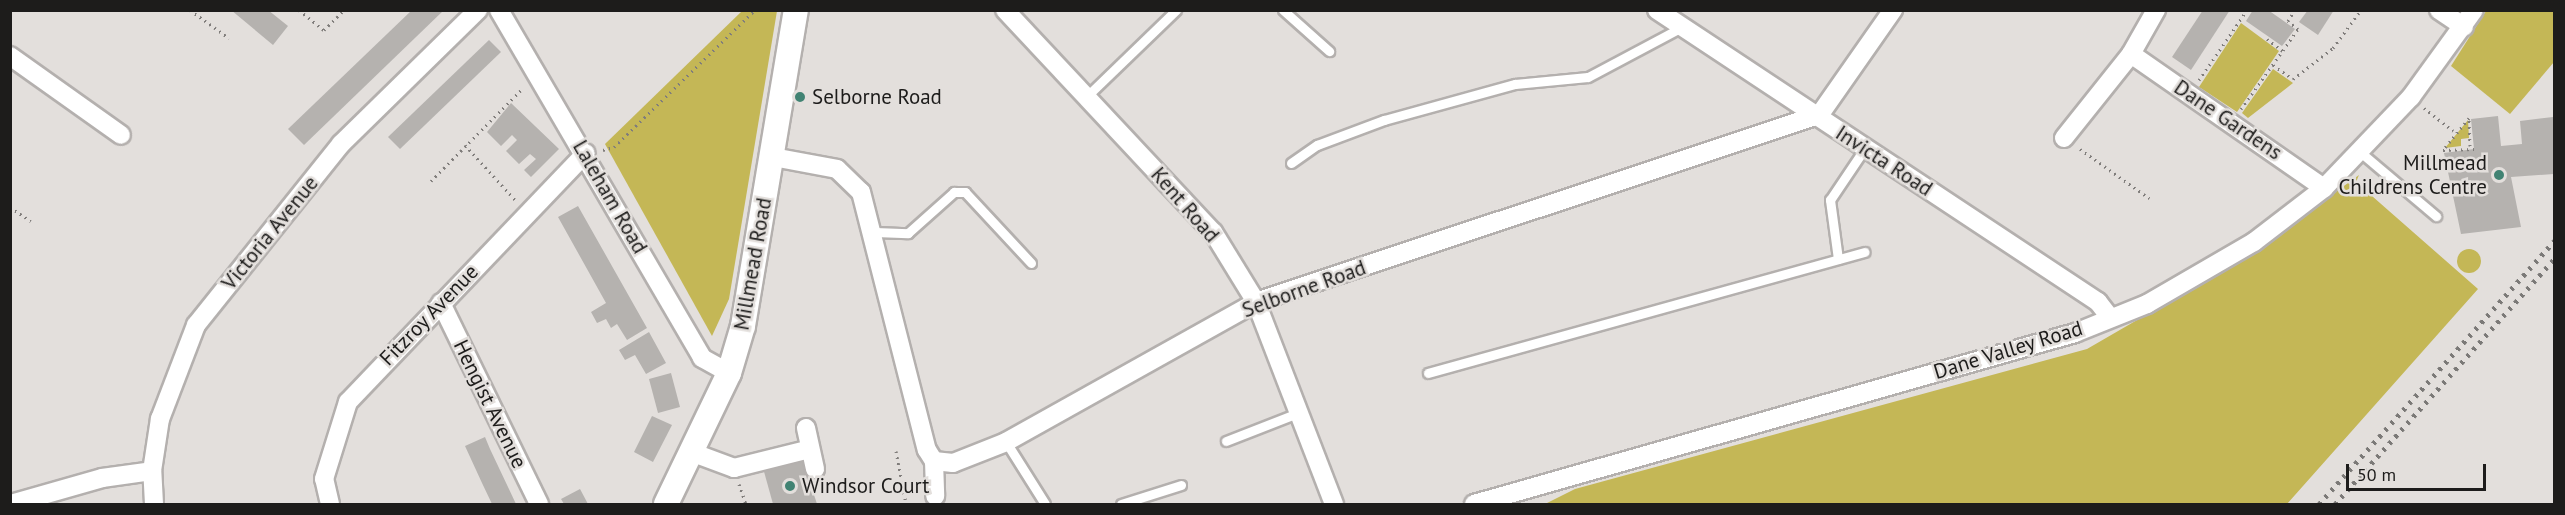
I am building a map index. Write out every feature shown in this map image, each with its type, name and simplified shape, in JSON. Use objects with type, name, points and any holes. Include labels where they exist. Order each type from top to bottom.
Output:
[{"type":"main road","name":"Millmead Road","points":[[666,504],[729,373],[743,326],[796,10]]},
{"type":"street","name":"Victoria Avenue","points":[[154,504],[152,471],[175,370],[196,324],[341,144],[478,10]]},
{"type":"street","name":"Laleham Road","points":[[499,10],[586,153],[702,358],[729,373]]},
{"type":"street","name":"Kent Road","points":[[1005,10],[1214,232],[1256,302],[1334,504]]},
{"type":"street","name":"Invicta Road","points":[[1657,10],[2097,302],[2109,316]]},
{"type":"street","points":[[1817,117],[1893,10]]},
{"type":"street","points":[[2439,10],[2464,27]]},
{"type":"street","name":"Dane Valley Road","points":[[1474,504],[2075,333],[2109,316],[2147,304],[2254,242],[2324,188],[2411,98],[2474,10]]},
{"type":"street","points":[[2064,138],[2131,54],[2156,11]]},
{"type":"street","name":"Dane Gardens","points":[[2131,54],[2324,188]]},
{"type":"street","points":[[10,56],[121,135]]},
{"type":"street","name":"Selborne Road","points":[[934,461],[953,464],[1006,442],[1256,302],[1817,117]]},
{"type":"street","name":"Fitzroy Avenue","points":[[330,504],[324,479],[348,402],[586,153]]},
{"type":"street","points":[[773,157],[837,169],[850,178],[875,232],[934,461],[935,496]]},
{"type":"street","name":"Hengist Avenue","points":[[441,303],[539,504]]},
{"type":"street","points":[[806,428],[815,469]]},
{"type":"street","points":[[691,452],[734,468],[810,449]]},
{"type":"street","points":[[11,504],[102,478],[152,471]]},
{"type":"lane","points":[[1086,97],[1176,10]]},
{"type":"lane","points":[[1283,10],[1329,51]]},
{"type":"lane","points":[[1291,163],[1317,145],[1384,120],[1515,84],[1588,77],[1682,27]]},
{"type":"lane","points":[[1838,259],[1830,200],[1864,148]]},
{"type":"lane","points":[[2359,151],[2436,216]]},
{"type":"lane","points":[[875,232],[908,233],[954,192],[965,192],[1031,262]]},
{"type":"lane","points":[[1428,373],[1865,252]]},
{"type":"lane","points":[[1226,441],[1298,413]]},
{"type":"lane","points":[[1006,442],[1045,504]]},
{"type":"lane","points":[[1121,504],[1181,485]]},
{"type":"path","points":[[190,10],[229,38]]},
{"type":"path","points":[[299,10],[324,30],[344,10]]},
{"type":"path","points":[[586,153],[614,147],[756,10]]},
{"type":"path","points":[[2190,94],[2247,10]]},
{"type":"path","points":[[2232,122],[2298,29],[2288,21],[2295,10]]},
{"type":"path","points":[[2273,65],[2293,79],[2333,48],[2361,10]]},
{"type":"path","points":[[2267,39],[2283,51]]},
{"type":"path","points":[[431,181],[465,145],[539,77]]},
{"type":"path","points":[[2411,98],[2453,131]]},
{"type":"path","points":[[2470,146],[2443,150],[2453,131],[2469,118],[2470,146],[2474,150]]},
{"type":"path","points":[[2064,138],[2149,198]]},
{"type":"path","points":[[465,145],[528,214]]},
{"type":"path","points":[[10,207],[31,221]]},
{"type":"path","points":[[896,452],[906,504]]},
{"type":"shaded area","points":[[742,11],[777,11],[729,299],[712,336],[605,144]]},
{"type":"shaded area","points":[[2486,11],[2554,11],[2554,62],[2510,114],[2451,66]]},
{"type":"shaded area","points":[[2241,23],[2279,51],[2237,112],[2199,87]]},
{"type":"shaded area","points":[[2273,69],[2293,83],[2248,118],[2242,113]]},
{"type":"shaded area","points":[[2468,120],[2469,138],[2461,139],[2461,146],[2445,148]]},
{"type":"shaded area","points":[[2359,175],[2356,182],[2478,289],[2287,504],[1545,504],[1575,489],[2087,349],[2246,257]]},
{"type":"shaded area","points":[[2469,249],[2478,252],[2481,261],[2478,270],[2469,273],[2460,270],[2457,261],[2460,252]]},
{"type":"building","points":[[231,10],[268,10],[288,26],[273,45]]},
{"type":"building","points":[[412,10],[444,10],[304,145],[288,129]]},
{"type":"building","points":[[2203,10],[2230,10],[2191,70],[2172,57]]},
{"type":"building","points":[[2253,10],[2268,10],[2295,29],[2282,46],[2246,21]]},
{"type":"building","points":[[2308,10],[2334,10],[2318,35],[2299,22]]},
{"type":"building","points":[[489,40],[501,52],[400,149],[388,137]]},
{"type":"building","points":[[511,103],[559,149],[531,177],[524,170],[536,159],[530,154],[519,164],[506,151],[517,140],[512,135],[501,146],[487,132]]},
{"type":"building","name":"Millmead Childrens Centre","points":[[2498,116],[2501,146],[2522,144],[2520,121],[2553,117],[2554,174],[2511,177],[2521,227],[2461,234],[2444,153],[2474,149],[2471,119]]},
{"type":"building","points":[[578,206],[647,328],[627,340],[617,324],[611,328],[606,319],[597,323],[591,312],[606,303],[558,217]]},
{"type":"building","points":[[649,332],[666,363],[646,374],[635,355],[625,360],[619,350]]},
{"type":"building","points":[[671,373],[680,407],[658,413],[649,379]]},
{"type":"building","points":[[652,416],[672,425],[653,462],[634,452]]},
{"type":"building","points":[[485,437],[516,504],[492,504],[482,483],[465,446]]},
{"type":"building","name":"Windsor Court","points":[[802,458],[817,504],[773,504],[763,468]]},
{"type":"building","points":[[580,489],[588,504],[564,504],[561,499]]},
{"type":"railway","points":[[2319,504],[2554,241]]},
{"type":"railway","points":[[2335,504],[2554,259]]},
{"type":"place","name":"Selborne Road","points":[[800,97]]},
{"type":"place","name":"Millmead Childrens Centre","points":[[2499,175]]},
{"type":"place","name":"Windsor Court","points":[[790,486]]}]
